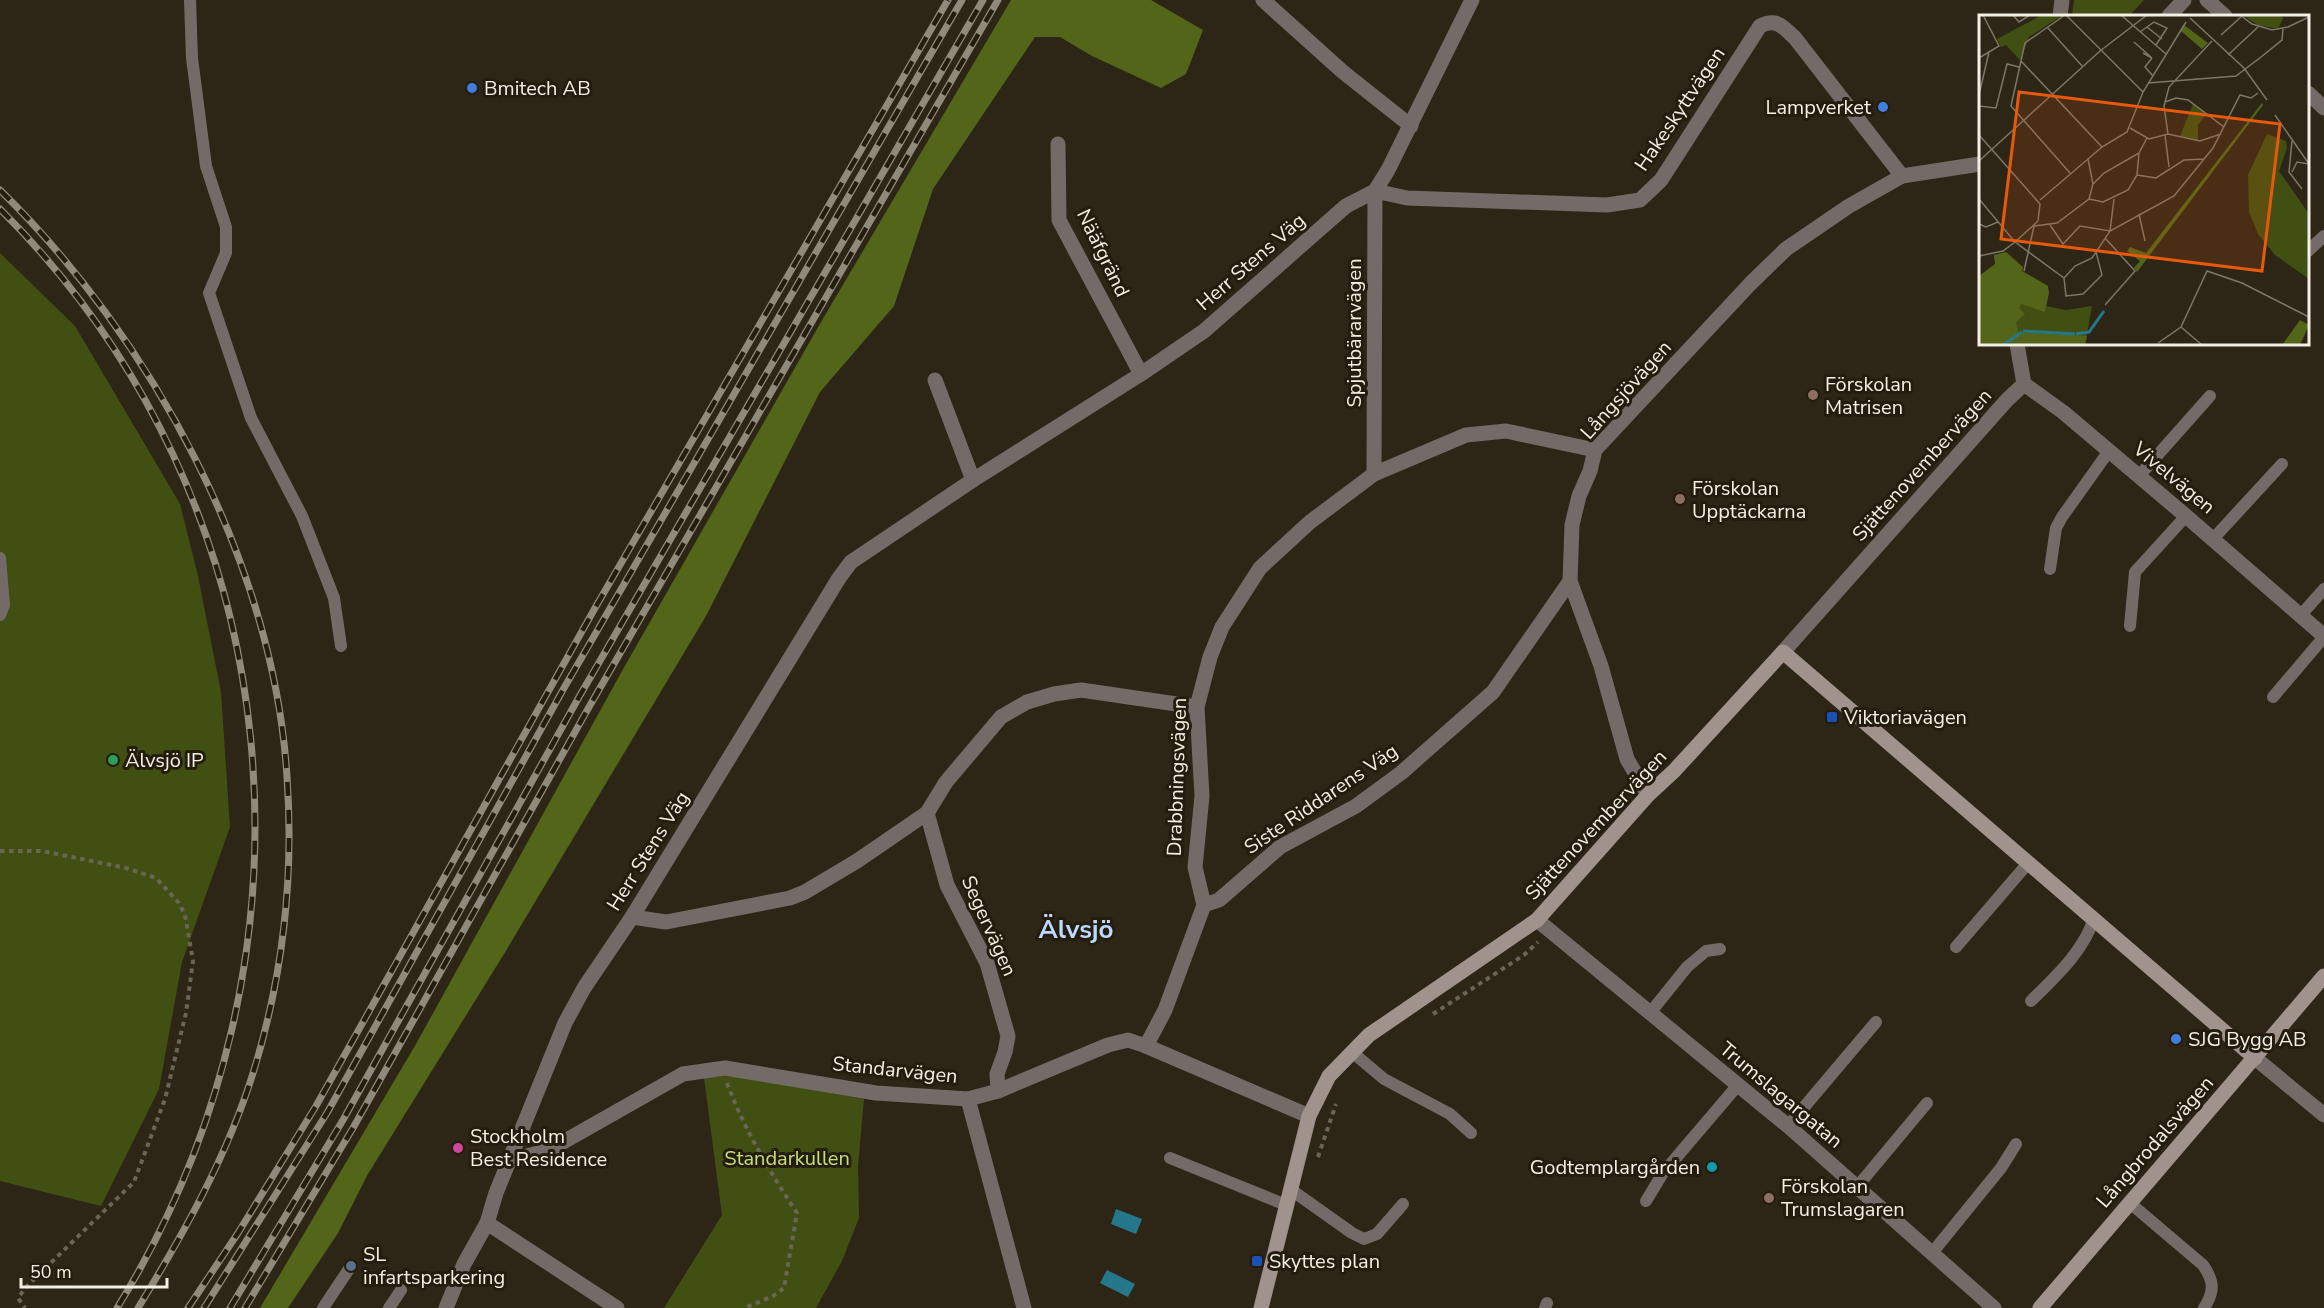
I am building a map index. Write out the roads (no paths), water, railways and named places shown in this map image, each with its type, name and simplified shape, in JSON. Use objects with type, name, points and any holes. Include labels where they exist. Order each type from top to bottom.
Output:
[{"type":"street","points":[[1263,0],[1343,72],[1411,126]]},
{"type":"street","points":[[1375,191],[1411,126],[1472,0]]},
{"type":"street","points":[[2060,15],[2062,0]]},
{"type":"street","points":[[2170,15],[2184,0]]},
{"type":"street","points":[[2207,0],[2224,15]]},
{"type":"street","name":"Hakeskyttvägen","points":[[1375,191],[1407,198],[1518,203],[1607,205],[1640,200],[1661,180],[1760,26],[1769,21],[1780,24],[1795,38],[1902,176]]},
{"type":"street","points":[[2309,95],[2324,108]]},
{"type":"street","name":"Nääfgränd","points":[[1058,144],[1059,220],[1141,374]]},
{"type":"street","name":"Långsjövägen","points":[[1648,795],[1627,759],[1601,666],[1570,581],[1572,525],[1579,496],[1590,471],[1595,450],[1786,249],[1849,206],[1902,176],[1979,164]]},
{"type":"street","name":"Herr Stens Väg","points":[[446,1308],[464,1264],[486,1223],[496,1192],[565,1023],[584,988],[632,917],[851,562],[973,480],[1141,374],[1204,331],[1346,206],[1375,191]]},
{"type":"street","name":"Spjutbärarvägen","points":[[1374,474],[1375,191]]},
{"type":"street","points":[[2017,345],[2024,384]]},
{"type":"street","points":[[935,380],[973,480]]},
{"type":"street","name":"Vivelvägen","points":[[2024,384],[2063,412],[2324,636]]},
{"type":"street","name":"Sjättenovembervägen","points":[[1261,1308],[1309,1116],[1329,1076],[1369,1035],[1537,920],[1648,795],[1674,771],[1783,652],[2007,400],[2024,384]]},
{"type":"street","name":"Drabbningsvägen","points":[[1204,905],[1195,867],[1202,795],[1197,707],[1210,657],[1222,627],[1260,568],[1310,522],[1374,474],[1466,435],[1506,431],[1595,450]]},
{"type":"street","name":"Siste Riddarens Väg","points":[[1204,905],[1219,900],[1280,847],[1356,806],[1401,773],[1493,692],[1570,581]]},
{"type":"street","points":[[1783,652],[2255,1058],[2324,1114]]},
{"type":"street","points":[[632,917],[666,922],[790,898],[805,892],[857,861],[927,813],[946,782],[989,730],[1001,717],[1027,702],[1054,694],[1081,690],[1197,707]]},
{"type":"street","name":"Segervägen","points":[[927,813],[947,885],[987,963],[1008,1036],[997,1074],[998,1091]]},
{"type":"street","points":[[1146,1046],[1165,1010],[1204,905]]},
{"type":"street","name":"Trumslagargatan","points":[[1537,920],[1788,1126],[1994,1308]]},
{"type":"street","name":"Långbrodalsvägen","points":[[2040,1308],[2324,976]]},
{"type":"street","name":"Standarvägen","points":[[509,1161],[549,1150],[683,1074],[722,1068],[876,1093],[968,1099],[998,1091],[1108,1045],[1128,1040],[1309,1116]]},
{"type":"street","points":[[968,1099],[1024,1308]]},
{"type":"street","points":[[486,1223],[617,1308]]},
{"type":"lane","points":[[190,0],[192,58],[206,166],[226,227],[226,254],[209,293],[251,418],[302,516],[334,598],[341,646]]},
{"type":"lane","points":[[2309,249],[2324,236]]},
{"type":"lane","points":[[2139,476],[2210,396]]},
{"type":"lane","points":[[2050,568],[2056,528],[2109,452]]},
{"type":"lane","points":[[2212,539],[2282,464]]},
{"type":"lane","points":[[2130,626],[2135,572],[2186,516]]},
{"type":"lane","points":[[0,558],[4,605],[0,615]]},
{"type":"lane","points":[[2301,615],[2324,589]]},
{"type":"lane","points":[[2273,697],[2324,636]]},
{"type":"lane","points":[[1956,947],[2029,862]]},
{"type":"lane","points":[[2031,1001],[2069,960],[2090,932],[2094,918]]},
{"type":"lane","points":[[1650,1013],[1687,967],[1706,951],[1720,949]]},
{"type":"lane","points":[[1788,1126],[1876,1022]]},
{"type":"lane","points":[[1352,1052],[1384,1080],[1450,1114],[1471,1133]]},
{"type":"lane","points":[[1646,1201],[1662,1173],[1738,1085]]},
{"type":"lane","points":[[1857,1187],[1927,1103]]},
{"type":"lane","points":[[1932,1253],[2001,1168],[2016,1144]]},
{"type":"lane","points":[[1170,1158],[1286,1205]]},
{"type":"lane","points":[[1290,1189],[1364,1239],[1377,1234],[1403,1204]]},
{"type":"lane","points":[[2130,1203],[2203,1265],[2211,1277],[2213,1290],[2204,1308]]},
{"type":"lane","points":[[323,1308],[349,1269]]},
{"type":"lane","points":[[389,1308],[401,1290]]},
{"type":"water","points":[[1116,1209],[1142,1219],[1136,1234],[1111,1224]]},
{"type":"water","points":[[1107,1270],[1135,1284],[1128,1297],[1100,1283]]},
{"type":"railway","points":[[188,1308],[238,1233],[316,1106],[595,608],[948,0]]},
{"type":"railway","points":[[204,1308],[327,1113],[564,688],[962,0]]},
{"type":"railway","points":[[230,1308],[343,1120],[579,697],[983,0]]},
{"type":"railway","points":[[245,1308],[353,1128],[589,707],[998,0]]},
{"type":"railway","points":[[0,190],[55,249],[107,314],[154,384],[195,459],[230,536],[258,616],[277,696],[287,777],[289,851],[284,925],[272,998],[254,1070],[231,1132],[204,1193],[138,1308]]},
{"type":"railway","points":[[0,209],[99,326],[173,455],[224,593],[250,737],[253,884],[232,1030],[186,1172],[117,1308]]},
{"type":"place","name":"Bmitech AB","points":[[472,88]]},
{"type":"place","name":"Lampverket","points":[[1883,107]]},
{"type":"place","name":"Förskolan Matrisen","points":[[1813,395]]},
{"type":"place","name":"Förskolan Upptäckarna","points":[[1680,499]]},
{"type":"place","name":"Viktoriavägen","points":[[1832,717]]},
{"type":"place","name":"Älvsjö IP","points":[[113,760]]},
{"type":"place","name":"SJG Bygg AB","points":[[2176,1039]]},
{"type":"place","name":"Stockholm Best Residence","points":[[458,1148]]},
{"type":"place","name":"Godtemplargården","points":[[1712,1167]]},
{"type":"place","name":"Förskolan Trumslagaren","points":[[1769,1198]]},
{"type":"place","name":"Skyttes plan","points":[[1257,1261]]},
{"type":"place","name":"SL infartsparkering","points":[[351,1266]]},
{"type":"district","name":"Älvsjö","points":[[1076,929]]},
{"type":"park label","name":"Standarkullen","points":[[787,1158]]}]
